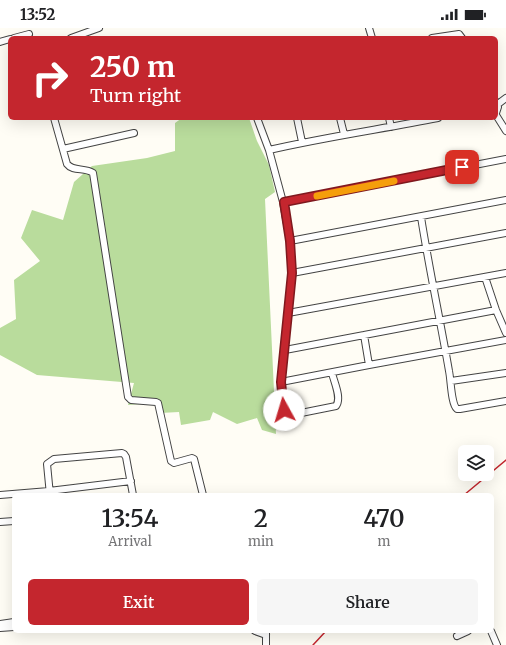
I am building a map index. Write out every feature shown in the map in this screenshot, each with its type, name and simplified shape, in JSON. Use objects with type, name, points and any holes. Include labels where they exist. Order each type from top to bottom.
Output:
[{"type":"street","points":[[77,36],[99,28]]},
{"type":"street","points":[[446,36],[459,34],[460,36]]},
{"type":"street","points":[[498,117],[506,131]]},
{"type":"street","points":[[55,120],[68,166],[93,173],[128,397],[131,400],[158,403],[171,461],[174,463],[192,458],[194,459],[202,493]]},
{"type":"street","points":[[258,120],[269,150],[284,202],[290,241],[292,273],[286,350],[281,382],[284,410],[291,415],[334,407],[338,404],[332,373]]},
{"type":"street","points":[[296,120],[302,142]]},
{"type":"street","points":[[340,120],[344,134]]},
{"type":"street","points":[[389,120],[391,127]]},
{"type":"street","points":[[269,150],[344,134],[428,120]]},
{"type":"street","points":[[63,149],[134,133]]},
{"type":"street","points":[[284,202],[506,158]]},
{"type":"street","points":[[290,241],[506,200]]},
{"type":"street","points":[[421,217],[446,352],[454,405],[457,409],[506,401]]},
{"type":"street","points":[[292,273],[506,233]]},
{"type":"street","points":[[288,313],[506,273]]},
{"type":"street","points":[[485,277],[496,310],[506,332]]},
{"type":"street","points":[[286,350],[496,310]]},
{"type":"street","points":[[364,335],[369,365]]},
{"type":"street","points":[[281,382],[506,340]]},
{"type":"street","points":[[451,381],[506,373]]},
{"type":"street","points":[[130,481],[50,493],[47,464],[54,459],[124,454],[130,481],[133,493]]},
{"type":"street","points":[[0,495],[12,495]]},
{"type":"street","points":[[0,522],[12,521]]},
{"type":"street","points":[[0,624],[12,622]]},
{"type":"street","points":[[0,628],[12,627]]},
{"type":"street","points":[[266,633],[266,645]]},
{"type":"street","points":[[457,636],[464,633]]},
{"type":"street","points":[[492,633],[497,645]]},
{"type":"green space","points":[[179,120],[250,120],[257,141],[269,165],[275,192],[265,199],[276,434],[262,430],[257,418],[237,424],[213,412],[210,420],[181,425],[179,412],[160,413],[156,403],[128,405],[134,383],[37,375],[0,355],[0,328],[16,319],[14,280],[40,261],[21,238],[32,210],[63,220],[74,182],[92,166],[147,158],[175,151],[175,123]]},
{"type":"railway","points":[[466,493],[506,460]]},
{"type":"railway","points":[[313,645],[324,633]]},
{"type":"slow traffic","points":[[317,196],[394,181]]},
{"type":"route","points":[[284,410],[281,382],[286,350],[292,273],[290,241],[284,202],[462,167]]}]
